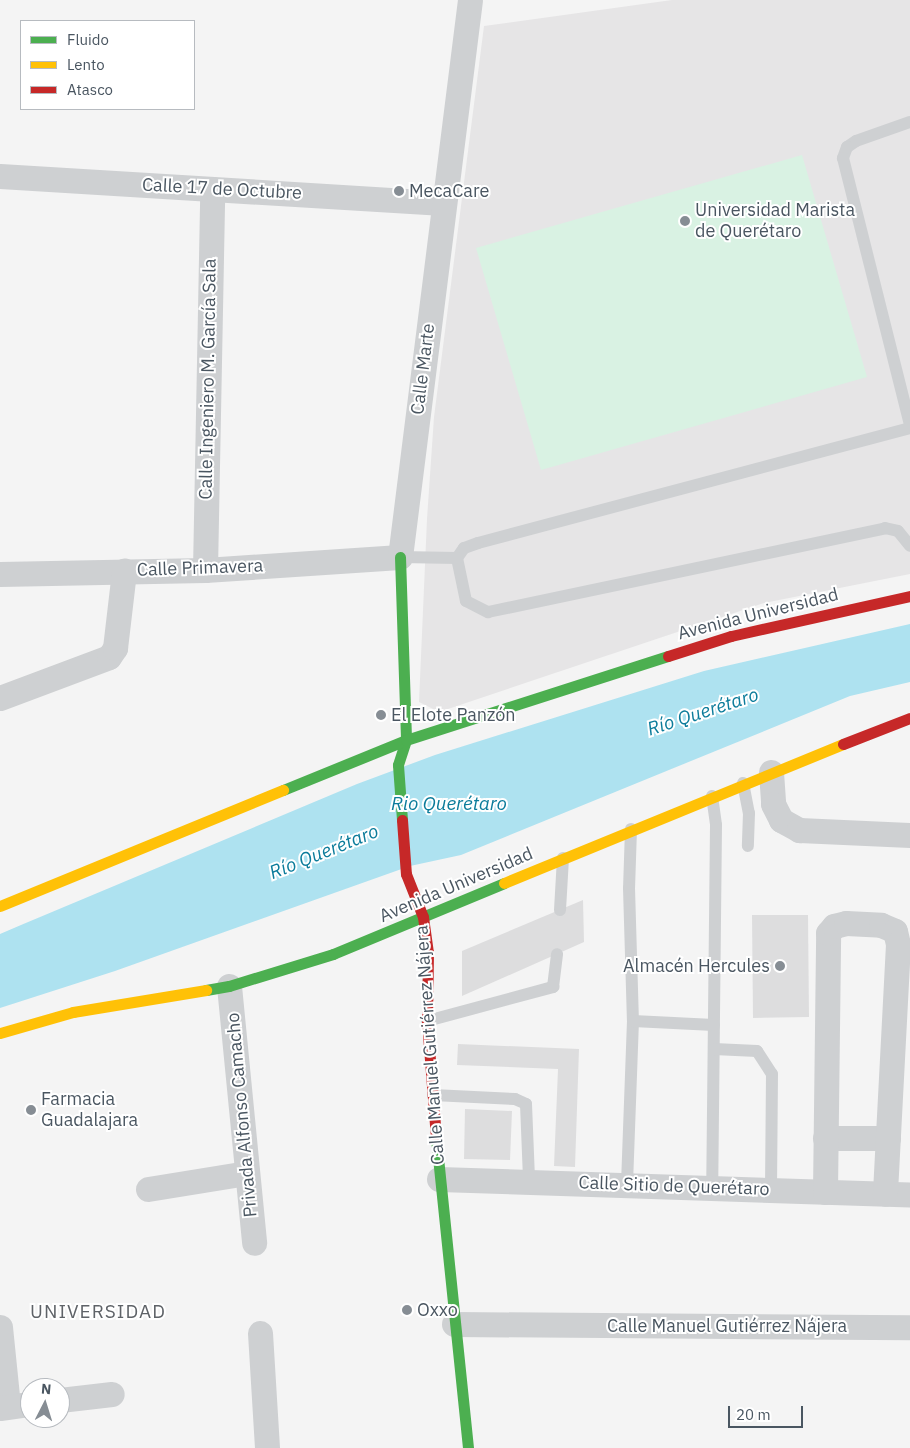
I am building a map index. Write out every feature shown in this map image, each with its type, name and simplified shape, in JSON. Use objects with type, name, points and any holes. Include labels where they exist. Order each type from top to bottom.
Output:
[{"type":"main road","name":"Calle Marte","points":[[400,557],[406,740]]},
{"type":"main road","name":"Avenida Universidad","points":[[0,906],[406,740],[731,636],[910,596]]},
{"type":"main road","name":"Avenida Universidad","points":[[0,1033],[73,1012],[229,986],[332,954],[742,783],[910,718]]},
{"type":"main road","name":"Calle Manuel Gutiérrez Nájera","points":[[406,740],[398,765],[406,874],[423,917],[428,952],[427,1021],[439,1179],[468,1448]]},
{"type":"street","name":"Calle Marte","points":[[400,557],[470,0]]},
{"type":"street","name":"Calle 17 de Octubre","points":[[0,176],[443,203]]},
{"type":"street","name":"Calle Ingeniero M. García Sala","points":[[205,570],[212,189]]},
{"type":"street","name":"Calle Primavera","points":[[0,574],[205,570],[400,557]]},
{"type":"street","points":[[0,698],[108,657],[115,648],[124,571]]},
{"type":"street","points":[[771,772],[773,804],[781,820],[799,830],[910,834]]},
{"type":"street","points":[[825,1192],[828,933],[834,926],[846,923],[881,925],[895,931],[898,944],[885,1194]]},
{"type":"street","name":"Privada Alfonso Camacho","points":[[229,986],[254,1243]]},
{"type":"street","points":[[825,1138],[888,1138]]},
{"type":"street","points":[[148,1189],[247,1174]]},
{"type":"street","name":"Calle Sitio de Querétaro","points":[[439,1179],[529,1180],[910,1195]]},
{"type":"street","name":"Calle Manuel Gutiérrez Nájera","points":[[454,1324],[910,1327]]},
{"type":"street","points":[[0,1328],[1,1354],[13,1406]]},
{"type":"street","points":[[260,1333],[267,1448]]},
{"type":"street","points":[[70,1399],[112,1394]]},
{"type":"lane","points":[[910,122],[856,141],[847,147],[844,158],[910,426],[478,543],[464,548],[457,558],[466,602],[488,612],[885,528],[898,532],[910,546]]},
{"type":"lane","points":[[400,557],[457,558]]},
{"type":"lane","points":[[742,783],[749,812],[748,846]]},
{"type":"lane","points":[[712,796],[716,825],[712,1188]]},
{"type":"lane","points":[[627,1184],[633,1021],[629,888],[632,829]]},
{"type":"lane","points":[[560,910],[563,858]]},
{"type":"lane","points":[[427,1021],[553,987],[557,954]]},
{"type":"lane","points":[[633,1021],[714,1025]]},
{"type":"lane","points":[[714,1049],[757,1051],[772,1074],[771,1190]]},
{"type":"lane","points":[[433,1095],[515,1099],[526,1104],[529,1180]]},
{"type":"shaded area","name":"Universidad Marista de Querétaro","points":[[672,0],[910,0],[910,574],[764,603],[439,712],[419,702],[427,519],[434,417],[484,26]]},
{"type":"green space","points":[[802,155],[867,377],[541,470],[476,248]]},
{"type":"water","name":"Rio Querétaro","points":[[910,624],[910,682],[850,696],[461,855],[410,866],[115,971],[0,1008],[0,934],[21,925],[357,784],[435,755],[704,671]]},
{"type":"building","points":[[583,900],[584,942],[462,996],[462,951]]},
{"type":"building","name":"Almacén Hercules","points":[[752,915],[808,915],[809,1017],[753,1018]]},
{"type":"building","points":[[458,1044],[579,1049],[575,1167],[554,1166],[558,1069],[457,1065]]},
{"type":"building","points":[[465,1109],[512,1111],[510,1160],[464,1159]]},
{"type":"traffic: fast","points":[[400,557],[406,740],[398,765],[402,820]]},
{"type":"traffic: fast","points":[[283,790],[406,740],[668,656]]},
{"type":"traffic: fast","points":[[206,990],[229,986],[333,954],[504,883]]},
{"type":"traffic: fast","points":[[436,1138],[468,1448]]},
{"type":"traffic: slow","points":[[504,883],[843,744]]},
{"type":"traffic: slow","points":[[0,906],[283,790]]},
{"type":"traffic: slow","points":[[0,1033],[73,1012],[206,990]]},
{"type":"traffic: jam","points":[[668,656],[731,636],[910,596]]},
{"type":"traffic: jam","points":[[843,744],[910,718]]},
{"type":"traffic: jam","points":[[402,820],[406,874],[423,917],[428,952],[427,1021],[436,1138]]},
{"type":"place","name":"MecaCare","points":[[399,191]]},
{"type":"place","name":"Universidad Marista de Querétaro","points":[[685,221]]},
{"type":"place","name":"El Elote Panzón","points":[[381,715]]},
{"type":"place","name":"Almacén Hercules","points":[[780,966]]},
{"type":"place","name":"Farmacia Guadalajara","points":[[31,1110]]},
{"type":"place","name":"Oxxo","points":[[407,1310]]},
{"type":"district","name":"UNIVERSIDAD","points":[[98,1312]]},
{"type":"water label","name":"Río Querétaro","points":[[703,712]]},
{"type":"water label","name":"Río Querétaro","points":[[324,852]]}]
